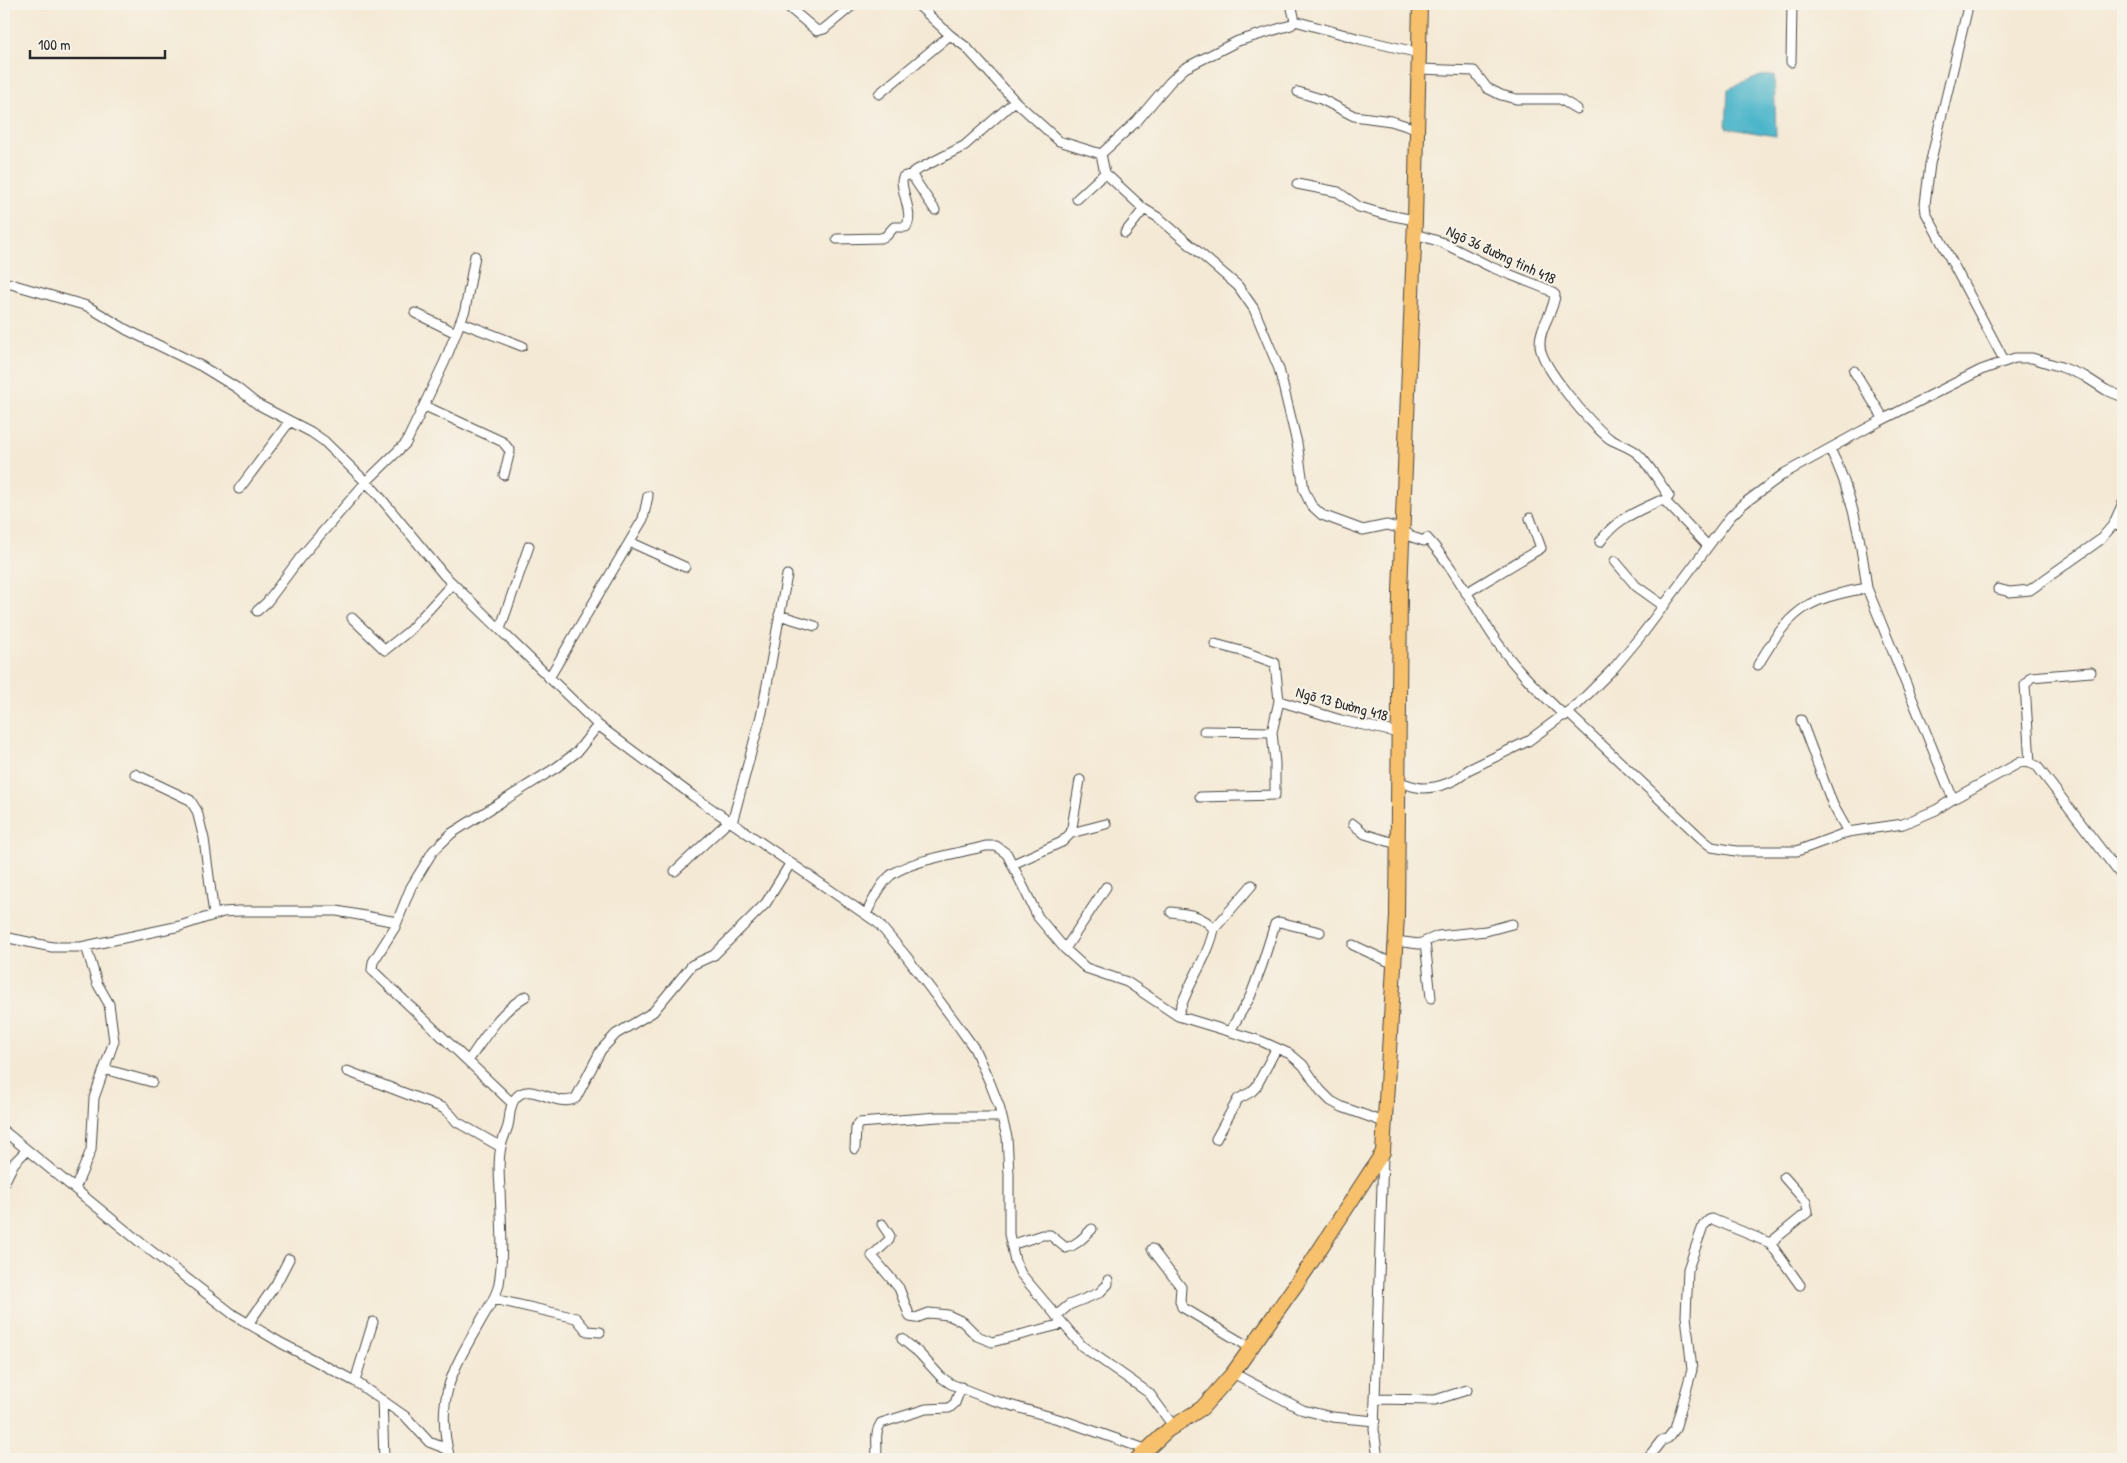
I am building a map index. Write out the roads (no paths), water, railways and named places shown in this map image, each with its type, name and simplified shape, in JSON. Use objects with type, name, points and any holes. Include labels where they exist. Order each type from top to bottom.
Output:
[{"type":"main road","points":[[1142,1454],[1174,1426],[1202,1408],[1233,1373],[1307,1269],[1383,1152],[1395,941],[1402,529],[1415,227],[1420,4]]},
{"type":"street","points":[[786,4],[817,31],[824,29],[854,4]]},
{"type":"street","points":[[917,4],[966,48],[1015,102],[1059,141],[1101,154]]},
{"type":"street","points":[[1291,4],[1295,21]]},
{"type":"street","points":[[1791,62],[1792,4]]},
{"type":"street","points":[[1966,4],[1967,11],[1930,164],[1925,204],[1926,213],[2004,360]]},
{"type":"street","points":[[1295,21],[1360,40],[1419,53]]},
{"type":"street","points":[[1101,154],[1137,121],[1170,82],[1185,68],[1238,41],[1291,25],[1295,21]]},
{"type":"street","points":[[879,94],[950,35]]},
{"type":"street","points":[[1419,69],[1474,71],[1487,88],[1501,95],[1516,99],[1560,99],[1577,110]]},
{"type":"street","points":[[1298,92],[1321,99],[1354,116],[1391,120],[1416,129]]},
{"type":"street","points":[[837,239],[881,238],[886,236],[894,227],[906,227],[909,222],[902,181],[903,177],[964,146],[1015,102]]},
{"type":"street","points":[[1101,154],[1105,173],[1144,209],[1159,218],[1238,286],[1254,309],[1279,369],[1297,443],[1304,490],[1311,505],[1322,515],[1363,530],[1387,525],[1402,529],[1412,537],[1424,541],[1427,538],[1451,569],[1490,632],[1524,675],[1712,847],[1736,851],[1797,851],[1848,832],[1903,824],[1936,810],[2021,762],[2030,763],[2043,774],[2123,878]]},
{"type":"street","points":[[1077,199],[1105,173]]},
{"type":"street","points":[[912,174],[935,210]]},
{"type":"street","points":[[1297,184],[1338,192],[1359,207],[1415,227]]},
{"type":"street","points":[[1125,233],[1144,209]]},
{"type":"street","name":"Ngõ 36 đường tỉnh 418","points":[[1415,227],[1480,262],[1555,294],[1540,335],[1539,347],[1544,359],[1593,424],[1609,438],[1639,454],[1669,496],[1665,501]]},
{"type":"street","points":[[257,611],[267,602],[300,558],[366,482],[406,443],[425,406],[465,310],[475,256]]},
{"type":"street","points":[[4,282],[87,306],[127,330],[200,366],[230,384],[262,408],[311,432],[333,447],[366,482],[452,584],[598,725],[730,822],[878,923],[906,956],[974,1048],[990,1083],[1007,1137],[1008,1220],[1015,1262],[1021,1274],[1082,1346],[1093,1356],[1149,1393],[1174,1426]]},
{"type":"street","points":[[415,313],[456,333]]},
{"type":"street","points":[[460,322],[522,346]]},
{"type":"street","points":[[1399,782],[1422,788],[1455,780],[1462,777],[1468,770],[1528,741],[1566,714],[1614,668],[1664,606],[1707,545],[1742,505],[1785,473],[1884,419],[1981,370],[2004,360],[2024,357],[2084,376],[2106,390],[2123,397]]},
{"type":"street","points":[[1854,371],[1884,419]]},
{"type":"street","points":[[425,406],[503,442],[510,451],[504,475]]},
{"type":"street","points":[[239,489],[290,421]]},
{"type":"street","points":[[1830,449],[1841,471],[1848,495],[1863,556],[1867,588],[1953,799]]},
{"type":"street","points":[[549,678],[643,519],[648,496]]},
{"type":"street","points":[[1600,542],[1609,529],[1625,517],[1659,501],[1665,501],[1707,545]]},
{"type":"street","points":[[1998,589],[2010,592],[2030,590],[2100,540],[2113,525],[2123,503]]},
{"type":"street","points":[[1466,593],[1541,548],[1530,518]]},
{"type":"street","points":[[2113,525],[2123,526]]},
{"type":"street","points":[[630,542],[685,568]]},
{"type":"street","points":[[500,629],[529,546]]},
{"type":"street","points":[[1615,562],[1636,586],[1664,606]]},
{"type":"street","points":[[675,871],[730,822],[762,712],[787,575]]},
{"type":"street","points":[[352,618],[385,650],[409,631],[452,584]]},
{"type":"street","points":[[1758,665],[1775,636],[1799,610],[1820,600],[1867,588]]},
{"type":"street","points":[[779,615],[815,626]]},
{"type":"street","name":"Ngõ 13 Đường 418","points":[[1200,797],[1275,796],[1275,763],[1272,732],[1278,701],[1276,663],[1215,644]]},
{"type":"street","points":[[2030,763],[2025,685],[2027,680],[2091,672]]},
{"type":"street","name":"Ngõ 13 Đường 418","points":[[1278,701],[1341,720],[1399,733]]},
{"type":"street","points":[[1801,720],[1833,805],[1848,832]]},
{"type":"street","points":[[512,1103],[372,970],[373,962],[397,922],[411,887],[433,851],[452,833],[577,752],[598,725]]},
{"type":"street","points":[[1204,732],[1272,732]]},
{"type":"street","points":[[135,774],[190,800],[197,811],[204,839],[214,915]]},
{"type":"street","points":[[1071,833],[1080,780]]},
{"type":"street","points":[[1013,864],[1062,842],[1071,833],[1106,824]]},
{"type":"street","points":[[1352,824],[1365,834],[1397,844]]},
{"type":"street","points":[[866,914],[883,884],[891,875],[911,865],[986,846],[996,846],[1008,854],[1033,909],[1046,929],[1086,968],[1127,982],[1178,1016],[1230,1031],[1276,1048],[1295,1058],[1331,1101],[1342,1107],[1384,1122]]},
{"type":"street","points":[[450,1459],[443,1420],[448,1387],[469,1342],[494,1299],[499,1286],[502,1247],[501,1146],[509,1124],[512,1103],[520,1093],[527,1091],[565,1101],[576,1098],[601,1050],[616,1034],[653,1012],[692,964],[714,955],[766,902],[790,864]]},
{"type":"street","points":[[1178,1016],[1189,984],[1212,939],[1214,930],[1252,884]]},
{"type":"street","points":[[1065,949],[1106,887]]},
{"type":"street","points":[[4,937],[52,947],[86,946],[180,926],[214,915],[239,911],[337,911],[397,922]]},
{"type":"street","points":[[1171,912],[1196,915],[1214,930]]},
{"type":"street","points":[[1230,1031],[1250,997],[1275,924],[1279,922],[1320,932]]},
{"type":"street","points":[[1395,941],[1419,944],[1438,936],[1486,931],[1512,924]]},
{"type":"street","points":[[1425,942],[1431,998]]},
{"type":"street","points":[[1353,945],[1394,964]]},
{"type":"street","points":[[74,1189],[91,1150],[94,1098],[114,1041],[109,1004],[97,983],[86,946]]},
{"type":"street","points":[[468,1061],[499,1016],[511,1004],[526,996]]},
{"type":"street","points":[[1216,1139],[1238,1099],[1256,1087],[1276,1048]]},
{"type":"street","points":[[104,1069],[152,1082]]},
{"type":"street","points":[[347,1071],[443,1108],[457,1122],[501,1146]]},
{"type":"street","points":[[854,1149],[856,1127],[859,1123],[938,1117],[1001,1117]]},
{"type":"street","points":[[4,1131],[141,1244],[248,1324],[355,1381],[406,1417],[429,1442],[447,1449]]},
{"type":"street","points":[[4,1183],[14,1163],[27,1150]]},
{"type":"street","points":[[1378,1459],[1375,1399],[1383,1152]]},
{"type":"street","points":[[1770,1243],[1808,1212],[1806,1202],[1784,1177]]},
{"type":"street","points":[[1647,1459],[1675,1429],[1692,1370],[1686,1316],[1688,1269],[1703,1226],[1712,1219],[1770,1243],[1800,1285]]},
{"type":"street","points":[[882,1224],[890,1236],[889,1240],[872,1256],[899,1288],[910,1317],[916,1318],[929,1313],[948,1315],[963,1322],[977,1336],[992,1342],[1062,1324]]},
{"type":"street","points":[[1011,1245],[1042,1235],[1050,1235],[1066,1248],[1084,1238],[1092,1228]]},
{"type":"street","points":[[1152,1249],[1181,1287],[1180,1302],[1182,1307],[1251,1348]]},
{"type":"street","points":[[248,1324],[276,1284],[289,1259]]},
{"type":"street","points":[[1056,1316],[1069,1305],[1099,1293],[1108,1284],[1108,1280]]},
{"type":"street","points":[[494,1299],[576,1318],[587,1331],[600,1332]]},
{"type":"street","points":[[355,1381],[373,1322]]},
{"type":"street","points":[[902,1340],[919,1353],[941,1377],[961,1387],[989,1399],[1065,1421],[1142,1454]]},
{"type":"street","points":[[1233,1373],[1303,1410],[1332,1417],[1375,1421]]},
{"type":"street","points":[[876,1459],[878,1451],[876,1436],[881,1423],[926,1409],[949,1408],[955,1403],[961,1387]]},
{"type":"street","points":[[1375,1399],[1435,1400],[1467,1390]]},
{"type":"street","points":[[382,1400],[384,1459]]},
{"type":"water","points":[[1774,75],[1776,136],[1726,128],[1728,89],[1761,76]]}]
